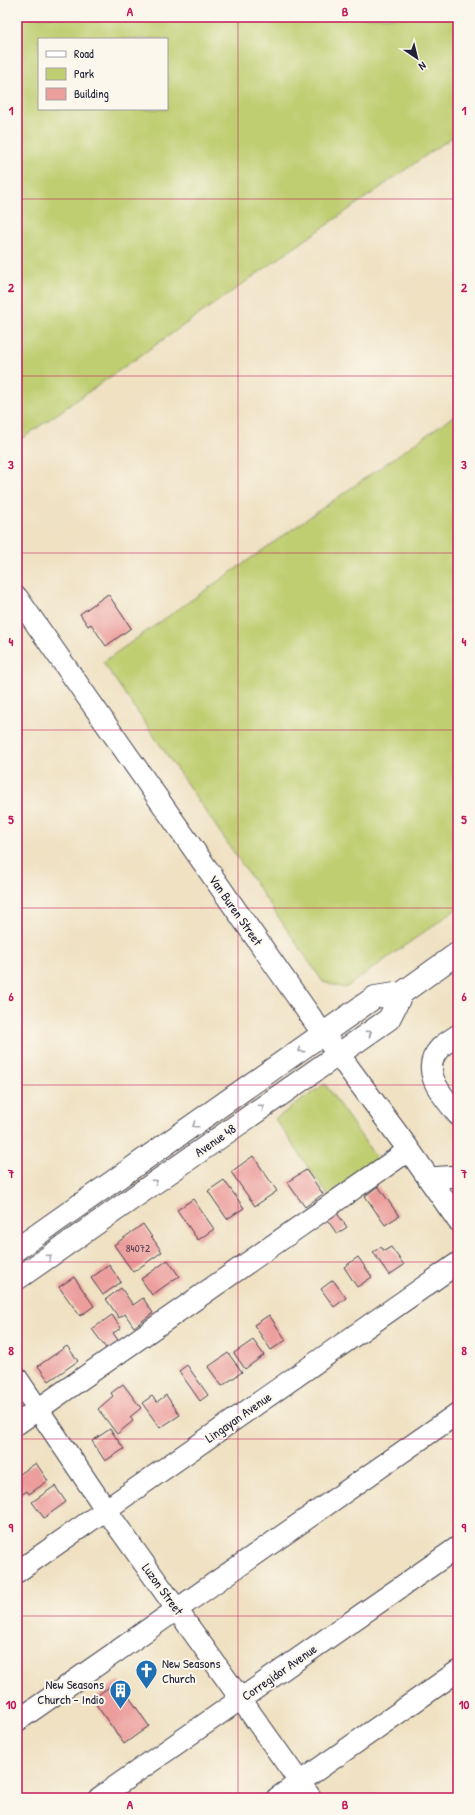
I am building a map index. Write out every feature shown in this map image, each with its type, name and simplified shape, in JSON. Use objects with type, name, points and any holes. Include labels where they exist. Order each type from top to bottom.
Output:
[{"type":"main road","name":"Avenue 48","points":[[17,1249],[374,997],[402,993],[458,953]]},
{"type":"main road","name":"Avenue 48","points":[[17,1279],[389,1019],[402,993]]},
{"type":"main road","name":"Van Buren Street","points":[[323,1034],[409,1150],[458,1220]]},
{"type":"street","name":"Van Buren Street","points":[[17,597],[323,1034]]},
{"type":"street","points":[[458,1036],[440,1047],[432,1058],[430,1069],[433,1081],[458,1115]]},
{"type":"street","points":[[17,1424],[409,1150]]},
{"type":"street","points":[[429,1178],[458,1176]]},
{"type":"street","name":"Lingayan Avenue","points":[[17,1572],[458,1263]]},
{"type":"street","name":"Luzon Street","points":[[17,1378],[106,1510],[242,1698],[305,1790]]},
{"type":"street","points":[[17,1721],[458,1413]]},
{"type":"street","name":"Corregidor Avenue","points":[[99,1798],[458,1547]]},
{"type":"street","points":[[277,1798],[305,1790],[458,1671]]},
{"type":"green space","points":[[17,17],[458,17],[458,133],[17,442]]},
{"type":"green space","points":[[458,413],[458,908],[345,988],[323,982],[103,662]]},
{"type":"green space","points":[[325,1084],[379,1162],[329,1197],[275,1119]]},
{"type":"building","points":[[108,594],[131,628],[106,646],[91,624],[88,626],[80,614]]},
{"type":"building","points":[[253,1156],[277,1191],[255,1206],[231,1172]]},
{"type":"building","points":[[306,1170],[323,1194],[305,1207],[287,1182]]},
{"type":"building","points":[[224,1180],[244,1208],[227,1219],[208,1191]]},
{"type":"building","points":[[378,1186],[399,1216],[385,1225],[365,1196]]},
{"type":"building","points":[[193,1199],[214,1229],[198,1240],[177,1210]]},
{"type":"building","points":[[336,1212],[347,1227],[337,1234],[326,1218]]},
{"type":"building","points":[[143,1224],[162,1252],[133,1272],[114,1245]]},
{"type":"building","points":[[381,1247],[384,1251],[391,1247],[404,1265],[389,1275],[373,1252]]},
{"type":"building","points":[[358,1257],[372,1277],[357,1287],[344,1267]]},
{"type":"building","points":[[168,1260],[179,1276],[152,1295],[141,1279]]},
{"type":"building","points":[[109,1265],[121,1282],[103,1295],[91,1278]]},
{"type":"building","points":[[74,1277],[94,1306],[80,1316],[59,1287]]},
{"type":"building","points":[[333,1280],[346,1298],[334,1307],[321,1289]]},
{"type":"building","points":[[121,1288],[133,1305],[143,1298],[153,1313],[134,1327],[125,1314],[119,1318],[106,1299]]},
{"type":"building","points":[[112,1315],[121,1328],[113,1333],[120,1343],[108,1351],[92,1329]]},
{"type":"building","points":[[269,1315],[286,1340],[271,1350],[254,1325]]},
{"type":"building","points":[[253,1340],[264,1355],[245,1369],[234,1353]]},
{"type":"building","points":[[67,1346],[78,1361],[49,1381],[38,1366]]},
{"type":"building","points":[[228,1353],[242,1372],[222,1386],[208,1367]]},
{"type":"building","points":[[187,1365],[208,1395],[200,1401],[179,1371]]},
{"type":"building","points":[[123,1384],[141,1408],[130,1417],[133,1421],[117,1434],[98,1409],[113,1396],[111,1393]]},
{"type":"building","points":[[166,1395],[180,1415],[160,1428],[142,1403],[152,1396],[157,1402]]},
{"type":"building","points":[[110,1429],[124,1449],[105,1461],[92,1441]]},
{"type":"building","points":[[36,1463],[48,1481],[29,1494],[27,1491],[21,1495],[17,1489],[17,1481],[19,1480],[17,1476]]},
{"type":"building","points":[[55,1486],[66,1502],[44,1518],[32,1502]]},
{"type":"building","name":"New Seasons Church - Indio","points":[[118,1681],[149,1726],[124,1744],[92,1699]]},
{"type":"place","name":"New Seasons Church","points":[[147,1690]]},
{"type":"place","name":"New Seasons Church - Indio","points":[[120,1710]]}]
